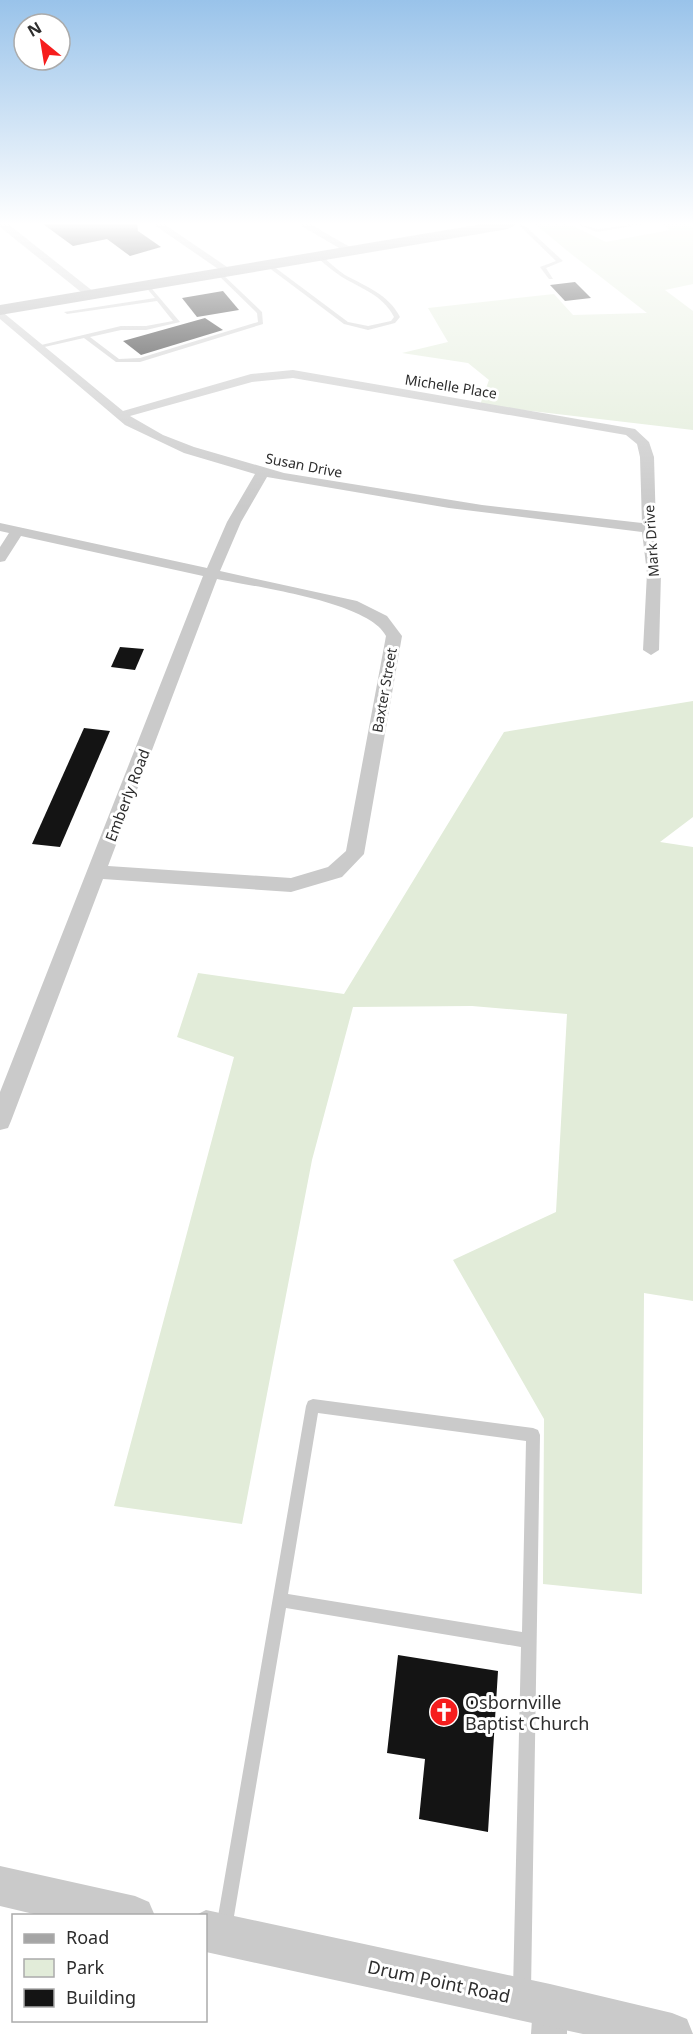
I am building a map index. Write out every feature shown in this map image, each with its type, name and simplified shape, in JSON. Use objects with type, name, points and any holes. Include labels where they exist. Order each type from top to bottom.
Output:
[{"type":"street","name":"Susan Drive","points":[[9,319],[122,415],[151,434],[201,454],[263,473],[466,508],[649,528]]},
{"type":"street","name":"Michelle Place","points":[[122,415],[251,378],[293,374],[620,429],[636,436]]},
{"type":"street","name":"Mark Drive","points":[[636,436],[643,442],[646,457],[649,528],[654,573],[651,650]]},
{"type":"street","name":"Emberly Road","points":[[0,1121],[212,573],[234,522],[263,473]]},
{"type":"street","name":"Baxter Street","points":[[0,527],[352,604],[382,619],[389,625],[393,636],[356,854],[335,872],[291,885],[97,872]]},
{"type":"street","points":[[0,558],[18,530]]},
{"type":"street","points":[[0,1886],[126,1914]]},
{"type":"street","name":"Drum Point Road","points":[[214,1933],[540,2013],[648,2031]]},
{"type":"lane","points":[[40,346],[121,328],[146,328],[177,322],[175,319]]},
{"type":"lane","points":[[85,336],[118,360],[140,360],[261,322],[261,319]]},
{"type":"lane","points":[[341,319],[346,323],[368,328],[393,322],[395,319]]},
{"type":"lane","points":[[214,1933],[280,1600],[313,1406],[533,1435],[529,1641],[540,2013]]},
{"type":"lane","points":[[280,1600],[529,1641]]},
{"type":"green space","points":[[434,319],[693,319],[693,430],[480,405],[489,380],[468,363],[402,353],[448,342]]},
{"type":"green space","points":[[693,701],[693,817],[660,842],[693,847],[693,1301],[644,1293],[642,1594],[543,1584],[544,1419],[453,1260],[556,1212],[567,1014],[472,1006],[353,1007],[312,1160],[242,1524],[114,1506],[234,1057],[177,1037],[198,973],[344,994],[504,732]]},
{"type":"building","points":[[202,319],[206,319],[223,330],[141,355],[123,341]]},
{"type":"building","points":[[120,647],[144,649],[135,670],[111,667]]},
{"type":"building","points":[[84,728],[110,731],[60,847],[32,844]]},
{"type":"building","name":"Osbornville Baptist Church","points":[[398,1655],[498,1671],[488,1832],[419,1819],[425,1759],[387,1753]]},
{"type":"place","name":"Osbornville Baptist Church","points":[[444,1712]]}]
